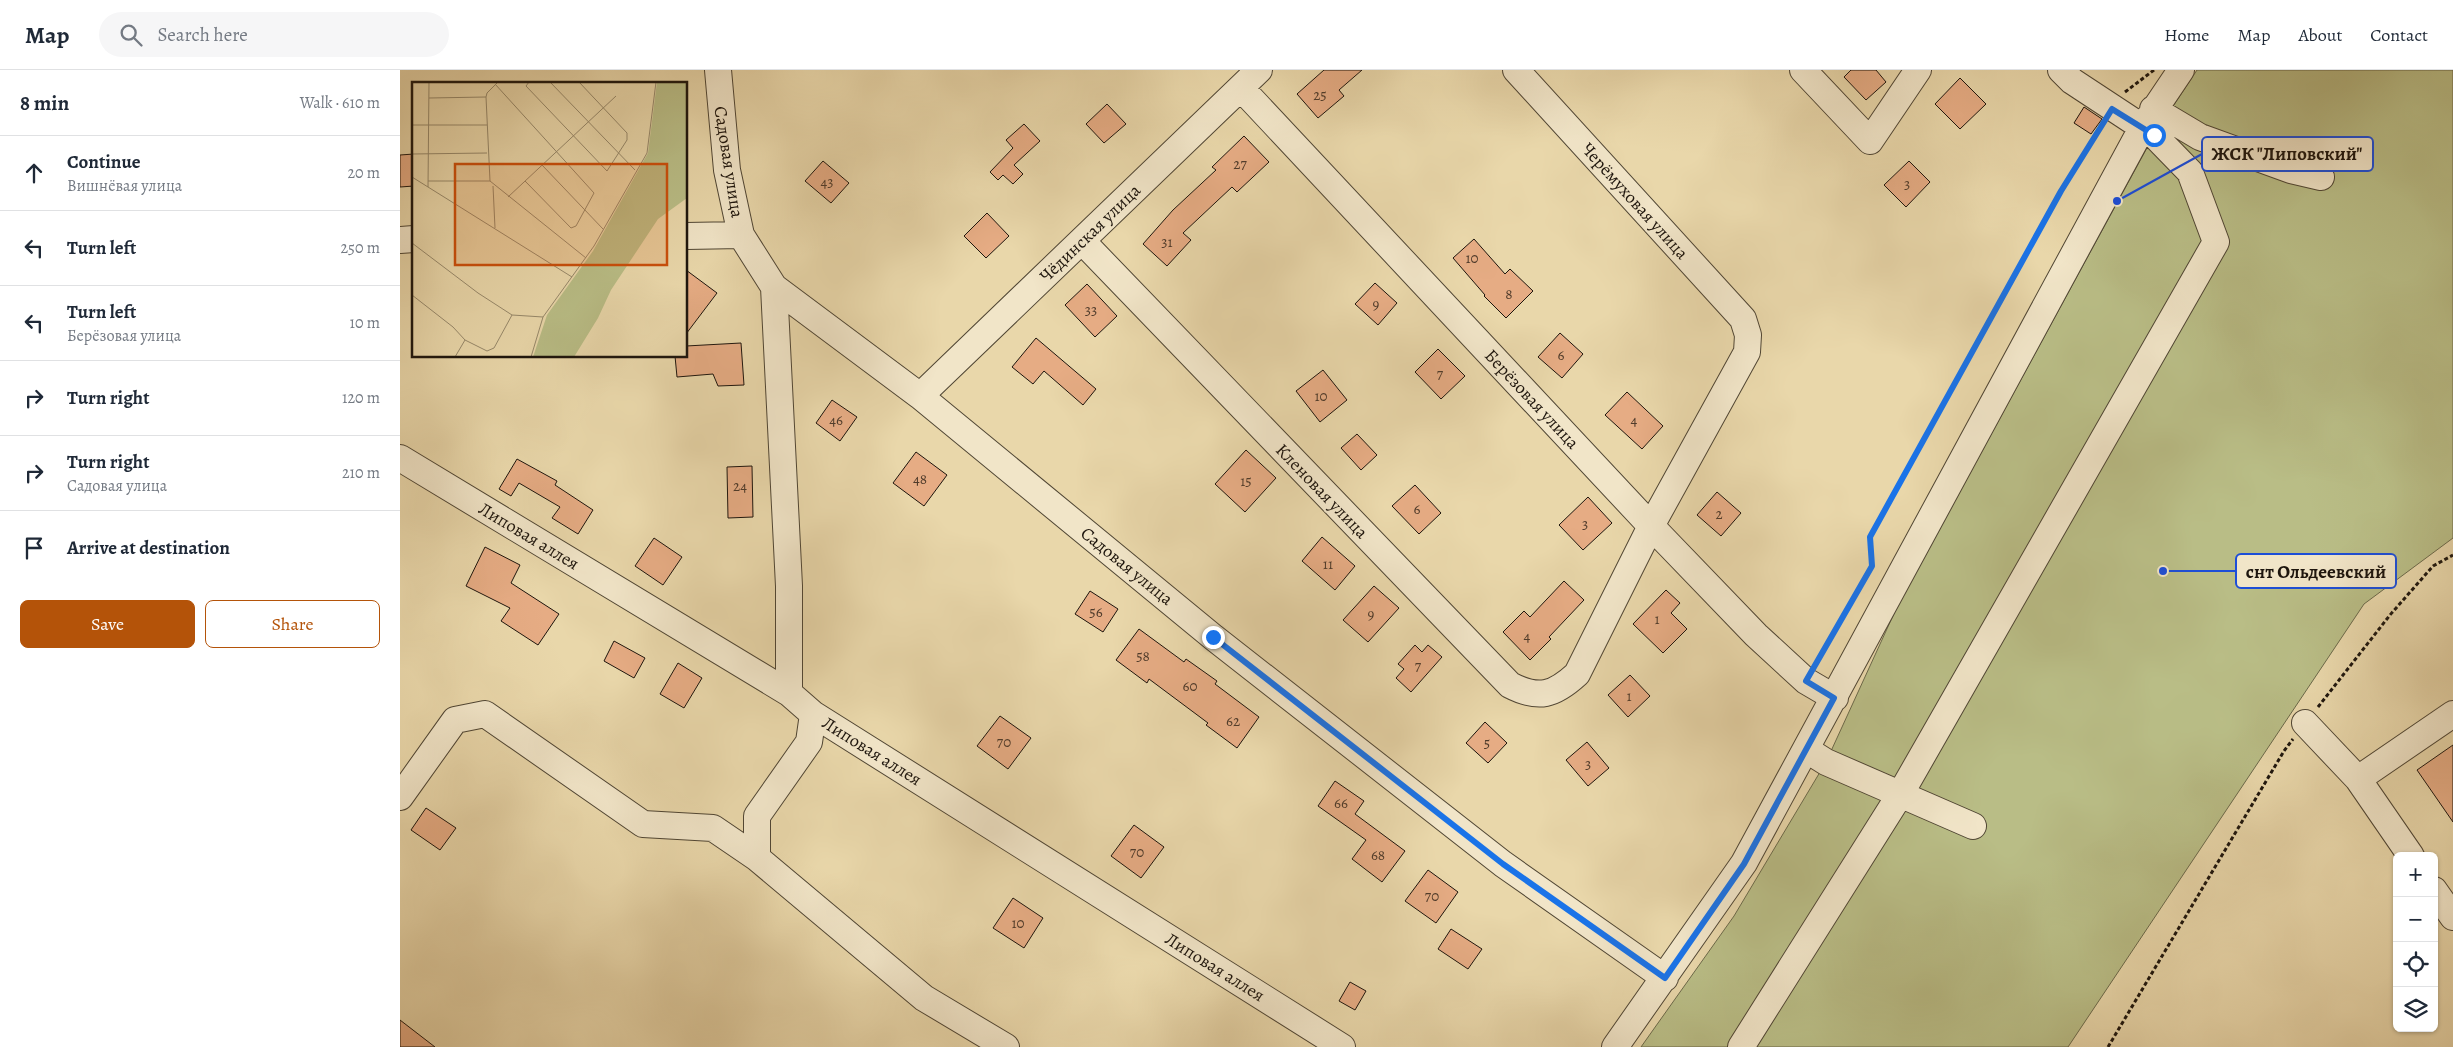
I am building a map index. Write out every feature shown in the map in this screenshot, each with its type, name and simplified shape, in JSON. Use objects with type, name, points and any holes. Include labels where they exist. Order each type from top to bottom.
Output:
[{"type":"street","name":"Садовая улица","points":[[718,70],[727,170],[741,235],[774,287],[920,396],[1213,637],[1488,852],[1665,978]]},
{"type":"street","name":"Черёмуховая улица","points":[[1516,70],[1743,319],[1748,335],[1747,352],[1651,526]]},
{"type":"street","points":[[1803,70],[1870,141],[1918,70]]},
{"type":"street","points":[[2061,70],[2072,81],[2112,109],[2148,119],[2291,170],[2321,177]]},
{"type":"street","points":[[1615,1047],[1744,864],[2148,119],[2181,70]]},
{"type":"street","name":"Чёдинская улица","points":[[920,396],[1250,79]]},
{"type":"street","name":"Берёзовая улица","points":[[1250,79],[1651,526],[1756,635],[1806,681],[1834,698]]},
{"type":"street","points":[[1741,1047],[1901,793],[2216,242],[2190,172],[2154,135],[2148,119]]},
{"type":"street","points":[[688,236],[741,235]]},
{"type":"street","name":"Кленовая улица","points":[[1082,241],[1510,685],[1525,693],[1541,695],[1560,689],[1577,674],[1651,526]]},
{"type":"street","points":[[774,287],[789,586],[790,693]]},
{"type":"street","name":"Липовая аллея","points":[[400,458],[790,693],[813,714],[1342,1047]]},
{"type":"street","points":[[400,797],[455,720],[485,714],[643,824],[713,828],[757,858],[924,998],[1006,1047]]},
{"type":"street","points":[[757,858],[757,816],[809,742],[813,714]]},
{"type":"street","points":[[2358,779],[2453,714]]},
{"type":"street","points":[[2305,723],[2358,779],[2408,852]]},
{"type":"street","points":[[1807,750],[1826,762],[1901,793],[1973,826]]},
{"type":"street","points":[[2438,896],[2453,917]]},
{"type":"path","points":[[1806,681],[1872,566],[1870,537],[2061,191],[2112,109],[2128,89],[2154,70]]},
{"type":"path","points":[[2108,1047],[2284,751],[2390,615],[2433,566],[2453,555]]},
{"type":"green space","points":[[2197,70],[2453,70],[2453,538],[2364,604],[2068,1047],[1641,1047],[1734,916],[1826,762],[1897,607],[2154,135]]},
{"type":"building","points":[[1324,70],[1362,70],[1339,90],[1344,96],[1318,118],[1297,94]]},
{"type":"building","points":[[1851,70],[1876,70],[1886,82],[1866,100],[1844,77]]},
{"type":"building","points":[[1960,78],[1986,104],[1960,129],[1935,104]]},
{"type":"building","points":[[1107,104],[1126,124],[1104,143],[1086,124]]},
{"type":"building","points":[[2084,107],[2102,119],[2091,134],[2074,123]]},
{"type":"building","points":[[1024,124],[1040,141],[1014,165],[1023,174],[1013,184],[1003,175],[998,180],[990,172],[1013,148],[1006,140]]},
{"type":"building","points":[[1244,136],[1269,162],[1237,192],[1232,187],[1183,233],[1191,240],[1167,266],[1143,244],[1173,210],[1216,170],[1212,167]]},
{"type":"building","points":[[412,154],[412,186],[400,187],[400,155]]},
{"type":"building","points":[[823,161],[849,183],[831,203],[805,181]]},
{"type":"building","points":[[1909,161],[1930,182],[1906,207],[1884,185]]},
{"type":"building","points":[[987,213],[1009,236],[986,258],[964,236]]},
{"type":"building","points":[[1474,239],[1505,274],[1510,269],[1533,291],[1506,318],[1484,296],[1453,258]]},
{"type":"building","points":[[688,271],[717,293],[688,331]]},
{"type":"building","points":[[1375,283],[1397,303],[1378,325],[1355,304]]},
{"type":"building","points":[[1087,284],[1117,316],[1095,337],[1065,305]]},
{"type":"building","points":[[1560,333],[1583,354],[1562,378],[1538,357]]},
{"type":"building","points":[[1036,338],[1096,389],[1083,405],[1044,371],[1033,384],[1012,367]]},
{"type":"building","points":[[741,343],[744,385],[718,386],[713,374],[677,377],[675,358],[688,358],[688,346]]},
{"type":"building","points":[[1438,349],[1465,376],[1441,399],[1415,372]]},
{"type":"building","points":[[1323,370],[1347,400],[1320,422],[1296,391]]},
{"type":"building","points":[[1627,392],[1663,426],[1642,449],[1605,415]]},
{"type":"building","points":[[832,400],[857,417],[840,441],[816,423]]},
{"type":"building","points":[[1357,434],[1377,455],[1361,470],[1341,448]]},
{"type":"building","points":[[1246,450],[1276,478],[1245,512],[1215,484]]},
{"type":"building","points":[[916,452],[947,475],[924,506],[893,483]]},
{"type":"building","points":[[517,459],[557,481],[555,485],[593,510],[578,534],[552,518],[560,507],[519,483],[511,496],[499,489]]},
{"type":"building","points":[[752,466],[753,517],[728,518],[727,467]]},
{"type":"building","points":[[1415,485],[1441,513],[1419,534],[1392,506]]},
{"type":"building","points":[[1717,492],[1741,513],[1721,536],[1697,515]]},
{"type":"building","points":[[1588,497],[1612,523],[1583,550],[1559,525]]},
{"type":"building","points":[[1322,537],[1355,566],[1335,590],[1302,561]]},
{"type":"building","points":[[654,538],[682,557],[663,585],[635,566]]},
{"type":"building","points":[[485,547],[520,565],[511,583],[559,614],[538,645],[501,621],[510,608],[466,586]]},
{"type":"building","points":[[1564,581],[1584,600],[1549,637],[1551,639],[1530,660],[1503,632],[1524,611],[1530,617]]},
{"type":"building","points":[[1374,586],[1399,608],[1368,642],[1343,620]]},
{"type":"building","points":[[1666,590],[1680,603],[1671,613],[1687,629],[1663,653],[1633,624]]},
{"type":"building","points":[[1090,591],[1118,609],[1103,632],[1075,614]]},
{"type":"building","points":[[1139,629],[1184,662],[1186,659],[1217,681],[1215,684],[1259,717],[1237,748],[1206,725],[1208,723],[1149,679],[1147,683],[1116,660]]},
{"type":"building","points":[[614,641],[645,658],[634,678],[604,661]]},
{"type":"building","points":[[1415,645],[1422,652],[1428,645],[1442,657],[1411,692],[1396,678],[1404,669],[1398,664]]},
{"type":"building","points":[[678,663],[702,678],[684,708],[660,694]]},
{"type":"building","points":[[1630,675],[1650,696],[1628,717],[1608,695]]},
{"type":"building","points":[[1000,716],[1031,738],[1008,769],[977,746]]},
{"type":"building","points":[[1485,722],[1507,743],[1488,763],[1466,743]]},
{"type":"building","points":[[1587,742],[1609,768],[1588,786],[1566,760]]},
{"type":"building","points":[[2453,745],[2453,822],[2417,770]]},
{"type":"building","points":[[1335,781],[1364,801],[1355,814],[1405,851],[1382,882],[1352,859],[1366,840],[1318,806]]},
{"type":"building","points":[[426,808],[456,828],[440,850],[411,830]]},
{"type":"building","points":[[1134,825],[1164,847],[1141,878],[1111,856]]},
{"type":"building","points":[[1428,870],[1458,892],[1436,923],[1405,901]]},
{"type":"building","points":[[1013,898],[1043,918],[1024,948],[993,928]]},
{"type":"building","points":[[1451,929],[1482,949],[1468,969],[1438,949]]},
{"type":"building","points":[[1350,982],[1366,991],[1355,1010],[1339,1001]]},
{"type":"building","points":[[400,1020],[435,1047],[400,1047]]},
{"type":"place","name":"ЖСК \"Липовский\"","points":[[2117,201]]},
{"type":"place","name":"снт Ольдеевский","points":[[2163,571]]},
{"type":"route","points":[[1213,637],[1503,864],[1665,978],[1744,864],[1834,698],[1806,681],[1872,566],[1870,537],[2061,191],[2112,109],[2154,135]]}]
